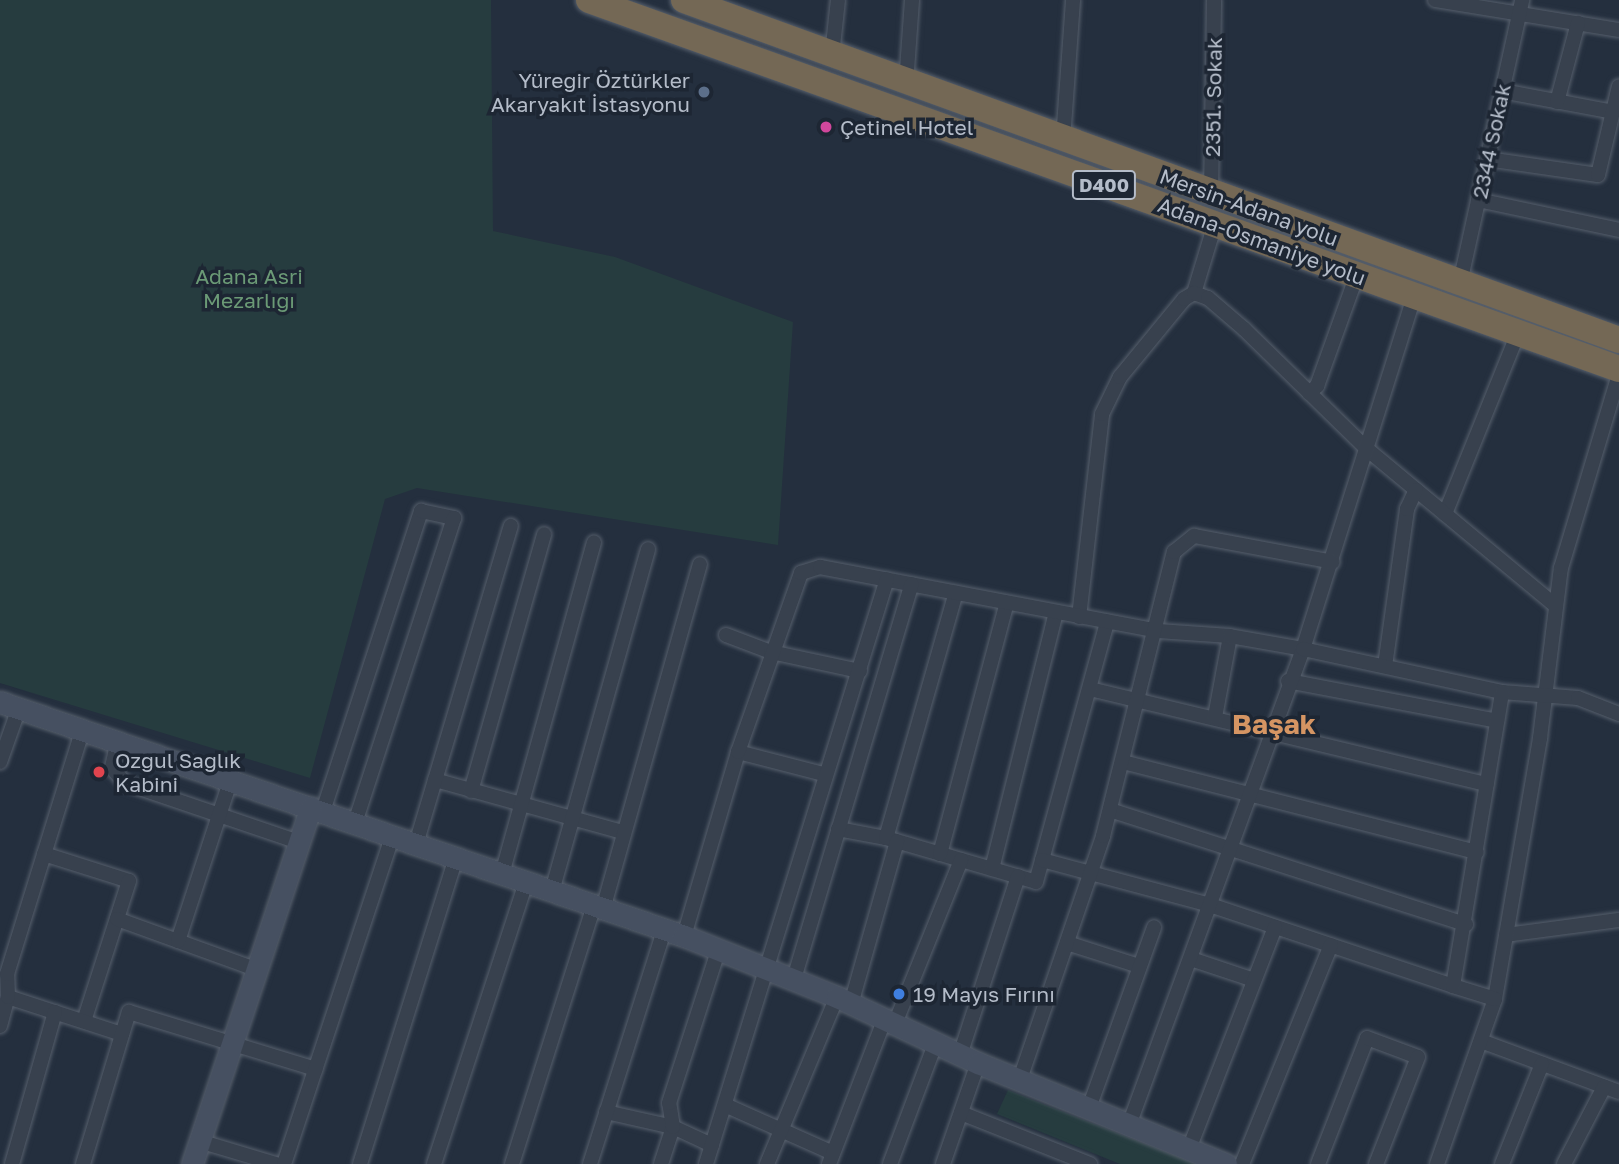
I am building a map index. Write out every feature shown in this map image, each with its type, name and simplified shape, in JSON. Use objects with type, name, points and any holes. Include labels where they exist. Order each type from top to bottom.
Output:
[{"type":"highway","name":"Adana-Osmaniye yolu","points":[[589,0],[1619,369]]},
{"type":"highway","name":"Mersin-Adana yolu","points":[[684,0],[906,84],[1619,340]]},
{"type":"main road","points":[[10,705],[674,933],[844,1001],[969,1059],[1227,1164]]},
{"type":"main road","points":[[191,1164],[298,842],[317,809]]},
{"type":"street","points":[[832,55],[838,0]]},
{"type":"street","points":[[906,84],[912,0]]},
{"type":"street","points":[[1063,140],[1073,0]]},
{"type":"street","name":"2351. Sokak","points":[[1211,193],[1214,0]]},
{"type":"street","points":[[1435,0],[1521,6],[1578,23],[1619,30]]},
{"type":"street","name":"2344 Sokak","points":[[1460,283],[1521,6]]},
{"type":"street","points":[[1557,102],[1578,23]]},
{"type":"street","points":[[1487,159],[1598,175],[1619,86]]},
{"type":"street","points":[[1502,91],[1613,112]]},
{"type":"street","points":[[1478,201],[1619,230]]},
{"type":"street","points":[[1079,617],[1102,414],[1120,377],[1184,299],[1194,293],[1215,224]]},
{"type":"street","points":[[1309,393],[1317,386],[1357,275]]},
{"type":"street","points":[[1194,293],[1208,298],[1244,329],[1368,450],[1556,606]]},
{"type":"street","points":[[1129,1125],[1250,794],[1287,681],[1303,649],[1333,562],[1414,296]]},
{"type":"street","points":[[1445,514],[1518,333]]},
{"type":"street","points":[[1437,1164],[1495,999],[1545,695],[1561,568],[1619,374]]},
{"type":"street","points":[[1385,666],[1407,509],[1416,491]]},
{"type":"street","points":[[317,809],[421,511],[454,518],[355,822]]},
{"type":"street","points":[[416,844],[511,526]]},
{"type":"street","points":[[471,790],[544,534]]},
{"type":"street","points":[[1020,1079],[1110,810],[1158,631],[1174,552],[1194,536],[1333,562]]},
{"type":"street","points":[[502,874],[594,543]]},
{"type":"street","points":[[552,891],[648,550]]},
{"type":"street","points":[[512,1164],[622,832],[700,564]]},
{"type":"street","points":[[590,1164],[606,1112],[674,933],[798,576],[804,570],[820,567],[1158,631],[1230,636],[1502,692],[1578,698],[1619,714]]},
{"type":"street","points":[[706,1164],[823,774],[860,671],[887,579]]},
{"type":"street","points":[[793,982],[912,584]]},
{"type":"street","points":[[767,1164],[844,1001],[891,839],[956,593]]},
{"type":"street","points":[[940,854],[1007,603]]},
{"type":"street","points":[[992,869],[1056,613]]},
{"type":"street","points":[[838,829],[891,839],[1036,882],[1107,622]]},
{"type":"street","points":[[726,635],[771,652],[860,671]]},
{"type":"street","points":[[1214,717],[1230,636]]},
{"type":"street","points":[[1287,681],[1497,721]]},
{"type":"street","points":[[1090,689],[1141,698],[1487,784]]},
{"type":"street","points":[[1453,986],[1466,924],[1502,692]]},
{"type":"street","points":[[0,762],[10,705]]},
{"type":"street","points":[[0,1026],[8,997],[6,974],[83,729]]},
{"type":"street","points":[[118,741],[112,763],[120,780],[298,842]]},
{"type":"street","points":[[738,752],[823,774]]},
{"type":"street","points":[[1123,762],[1477,852]]},
{"type":"street","points":[[178,942],[231,779]]},
{"type":"street","points":[[435,780],[622,832]]},
{"type":"street","points":[[1110,810],[1466,924]]},
{"type":"street","points":[[284,1164],[393,835]]},
{"type":"street","points":[[44,853],[128,881],[84,1021]]},
{"type":"street","points":[[360,1164],[456,858]]},
{"type":"street","points":[[725,1105],[782,1128],[831,1158],[961,860]]},
{"type":"street","points":[[1042,860],[1210,905],[1495,999]]},
{"type":"street","points":[[943,1164],[961,1113],[969,1059],[1018,876]]},
{"type":"street","points":[[434,1164],[526,882]]},
{"type":"street","points":[[117,919],[255,969]]},
{"type":"street","points":[[1506,935],[1619,920]]},
{"type":"street","points":[[1089,1108],[1154,927]]},
{"type":"street","points":[[1189,1149],[1275,927]]},
{"type":"street","points":[[1067,943],[1139,966]]},
{"type":"street","points":[[1242,1164],[1331,946]]},
{"type":"street","points":[[661,1164],[673,1127],[669,1103],[718,951]]},
{"type":"street","points":[[1191,959],[1254,980]]},
{"type":"street","points":[[8,997],[122,1034]]},
{"type":"street","points":[[12,1164],[55,1012]]},
{"type":"street","points":[[83,1164],[129,1012],[316,1069]]},
{"type":"street","points":[[1318,1164],[1367,1038],[1418,1057],[1376,1164]]},
{"type":"street","points":[[1481,1041],[1619,1092]]},
{"type":"street","points":[[890,1164],[935,1044]]},
{"type":"street","points":[[1502,1164],[1542,1064]]},
{"type":"street","points":[[1564,1164],[1604,1087]]},
{"type":"street","points":[[606,1112],[673,1127],[712,1144]]},
{"type":"street","points":[[961,1113],[1090,1164]]},
{"type":"street","points":[[199,1141],[276,1164]]},
{"type":"green space","name":"Adana Asri Mezarlığı","points":[[0,0],[491,0],[493,231],[615,257],[793,322],[778,545],[417,488],[385,499],[310,778],[0,683]]},
{"type":"green space","points":[[1008,1090],[1196,1164],[1120,1164],[997,1114]]},
{"type":"place","name":"Yüreğir Öztürkler Akaryakıt İstasyonu","points":[[704,92]]},
{"type":"place","name":"Çetinel Hotel","points":[[826,127]]},
{"type":"place","name":"Ozgul Saglık Kabini","points":[[99,772]]},
{"type":"place","name":"19 Mayıs Fırını","points":[[899,994]]},
{"type":"district","name":"Başak","points":[[1274,724]]}]
